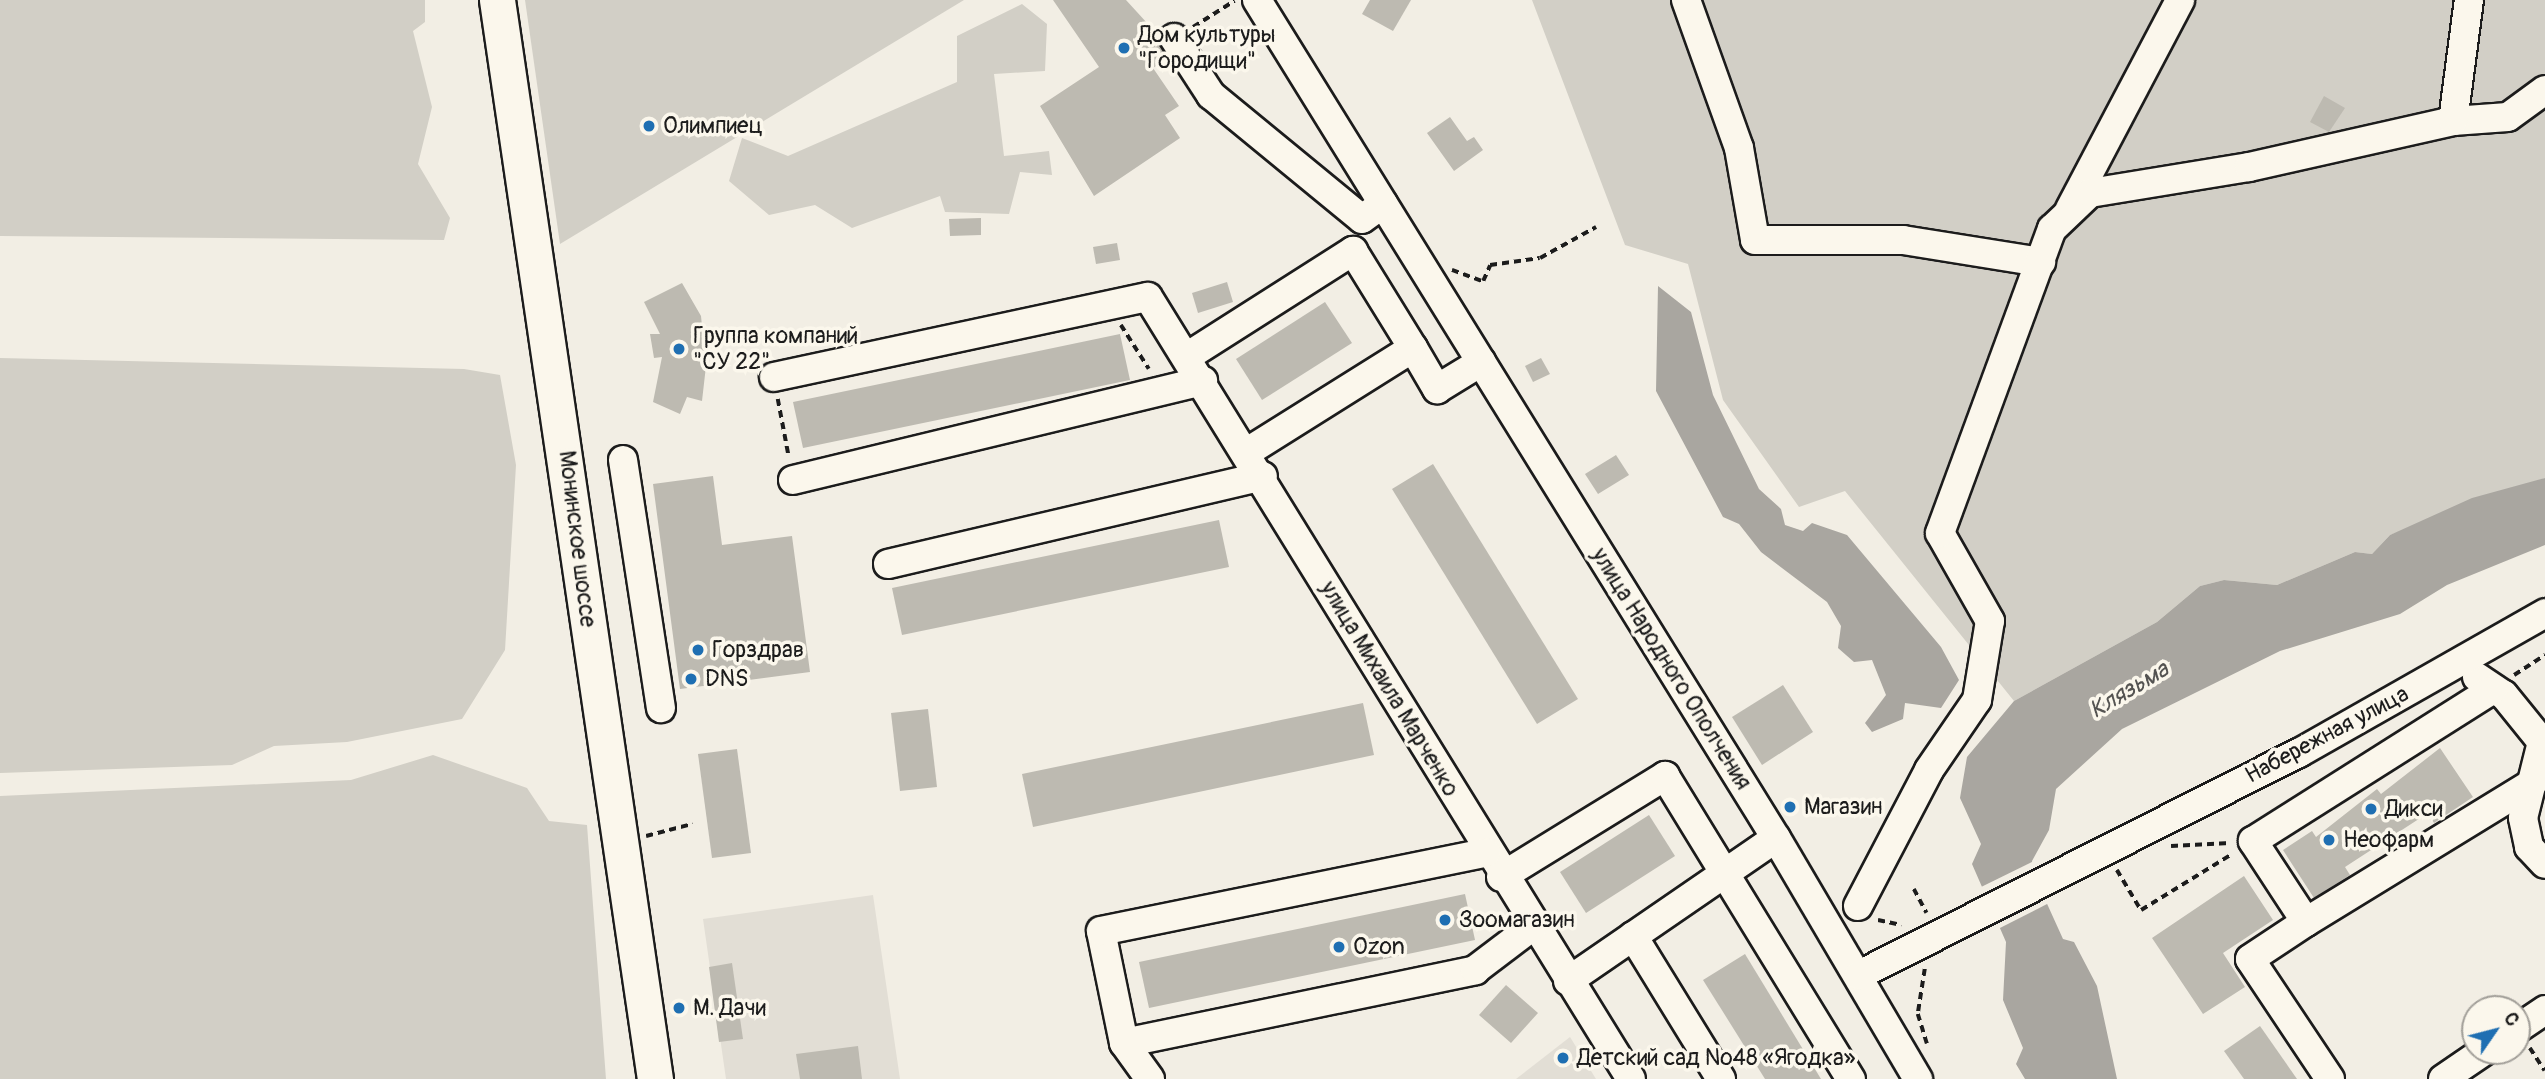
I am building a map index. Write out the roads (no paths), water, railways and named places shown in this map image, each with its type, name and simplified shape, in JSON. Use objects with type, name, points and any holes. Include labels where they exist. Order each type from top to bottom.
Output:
[{"type":"main road","name":"Монинское шоссе","points":[[497,0],[655,1079]]},
{"type":"street","name":"улица Народного Ополчения","points":[[1258,0],[1776,838],[1918,1079]]},
{"type":"street","points":[[1686,0],[1739,148],[1755,240],[1903,240],[2041,262]]},
{"type":"street","points":[[2067,215],[2179,0]]},
{"type":"street","points":[[2453,121],[2469,0]]},
{"type":"street","points":[[1174,38],[1211,95],[1362,219],[1383,204]]},
{"type":"street","points":[[1858,906],[1929,770],[1977,700],[1990,621],[1940,533],[2052,229],[2090,193],[2249,167],[2453,121],[2508,117],[2545,90]]},
{"type":"street","points":[[1188,356],[1353,251],[1437,389],[1480,362]]},
{"type":"street","name":"улица Михаила Марченко","points":[[774,377],[1110,308],[1148,297],[1263,476],[1486,853],[1631,1079]]},
{"type":"street","points":[[1247,453],[1413,348]]},
{"type":"street","points":[[793,480],[1203,380]]},
{"type":"street","points":[[624,460],[661,708]]},
{"type":"street","points":[[888,564],[1263,476]]},
{"type":"street","name":"Набережная улица","points":[[1859,975],[2108,853],[2299,753],[2545,613]]},
{"type":"street","points":[[2459,663],[2493,689],[2542,742],[2523,818],[2529,847],[2545,864]]},
{"type":"street","points":[[2306,922],[2253,841],[2493,689]]},
{"type":"street","points":[[1502,877],[1665,776],[1851,1079]]},
{"type":"street","points":[[2330,1079],[2250,959],[2533,783]]},
{"type":"street","points":[[1568,981],[1776,838]]},
{"type":"street","points":[[1150,1079],[1125,1043],[1101,931],[1486,853]]},
{"type":"street","points":[[1125,1043],[1475,970],[1533,926]]},
{"type":"street","points":[[1633,936],[1721,1079]]},
{"type":"street","points":[[2443,1079],[2464,1065]]},
{"type":"water","points":[[1658,286],[1691,312],[1713,395],[1759,489],[1781,509],[1785,525],[1803,531],[1812,523],[1847,535],[1941,647],[1959,680],[1941,708],[1905,703],[1903,719],[1872,732],[1865,723],[1886,695],[1872,660],[1854,662],[1838,648],[1841,626],[1827,602],[1761,552],[1739,524],[1723,517],[1656,391]]},
{"type":"water","name":"Клязьма","points":[[2545,478],[2545,545],[2447,585],[2400,614],[2280,651],[2122,729],[2056,789],[2049,830],[2032,861],[2034,875],[2063,939],[2074,942],[2097,986],[2117,1079],[2025,1079],[2016,1064],[2023,1048],[2003,1000],[2006,942],[1972,864],[1981,844],[1960,798],[1967,757],[2014,701],[2157,622],[2200,586],[2224,580],[2277,585],[2355,552],[2372,554],[2390,535],[2472,498]]},
{"type":"place","name":"Дом культуры \"Городищи\"","points":[[1124,48]]},
{"type":"place","name":"Олимпиец","points":[[649,126]]},
{"type":"place","name":"Группа компаний \"СУ 22\"","points":[[679,349]]},
{"type":"place","name":"Горздрав","points":[[698,650]]},
{"type":"place","name":"DNS","points":[[691,679]]},
{"type":"place","name":"Магазин","points":[[1790,807]]},
{"type":"place","name":"Дикси","points":[[2371,809]]},
{"type":"place","name":"Неофарм","points":[[2329,840]]},
{"type":"place","name":"Зоомагазин","points":[[1445,920]]},
{"type":"place","name":"Ozon","points":[[1339,947]]},
{"type":"place","name":"М. Дачи","points":[[679,1008]]},
{"type":"place","name":"Детский сад №48 «Ягодка»","points":[[1563,1058]]}]
